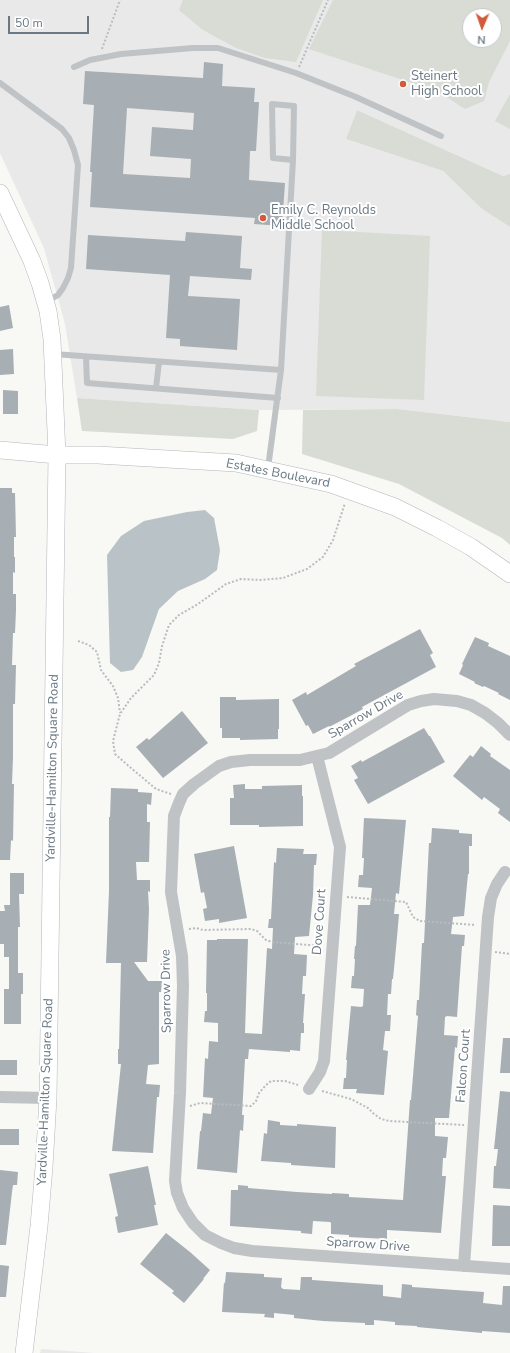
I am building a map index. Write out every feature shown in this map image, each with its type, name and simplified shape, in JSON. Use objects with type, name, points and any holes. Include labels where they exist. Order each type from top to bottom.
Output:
[{"type":"street","name":"Yardville-Hamilton Square Road","points":[[0,193],[32,261],[46,302],[52,339],[58,455],[48,1098],[40,1211],[24,1353]]},
{"type":"street","name":"Estates Boulevard","points":[[0,450],[58,455],[98,455],[236,463],[331,484],[395,507],[437,528],[471,547],[510,574]]},
{"type":"street","name":"Sparrow Drive","points":[[510,736],[498,723],[471,705],[457,701],[434,699],[421,700],[408,705],[329,753],[300,760],[250,760],[231,762],[219,766],[208,773],[183,794],[174,816],[171,892],[182,956],[183,986],[175,1181],[177,1192],[183,1208],[193,1224],[205,1235],[221,1243],[234,1248],[252,1251],[510,1269]]},
{"type":"street","name":"Dove Court","points":[[309,1089],[320,1072],[324,1062],[340,847],[317,756]]},
{"type":"street","name":"Falcon Court","points":[[464,1266],[488,926],[491,898],[497,884],[505,872]]},
{"type":"street","points":[[0,1097],[48,1098]]},
{"type":"lane","points":[[74,67],[90,60],[120,54],[193,48],[218,48],[296,73],[356,97],[441,136]]},
{"type":"lane","points":[[0,83],[62,129],[69,138],[78,165],[71,268],[68,278],[58,295],[46,302]]},
{"type":"lane","points":[[268,470],[281,370],[293,160],[294,106],[272,104],[273,158],[293,160]]},
{"type":"lane","points":[[53,354],[281,370]]},
{"type":"lane","points":[[86,357],[87,383],[278,398]]},
{"type":"lane","points":[[156,388],[159,362]]},
{"type":"path","points":[[100,58],[120,0]]},
{"type":"path","points":[[296,73],[328,0]]},
{"type":"path","points":[[181,798],[156,789],[115,754],[113,741],[120,714],[131,698],[154,674],[160,663],[162,646],[169,625],[179,615],[198,604],[226,584],[241,579],[260,580],[283,578],[307,569],[323,557],[333,540],[350,491]]},
{"type":"path","points":[[78,641],[89,645],[97,652],[101,670],[113,686],[118,698],[120,714]]},
{"type":"path","points":[[336,896],[406,902],[413,917],[420,921],[488,926]]},
{"type":"path","points":[[178,932],[192,928],[203,930],[251,929],[257,931],[266,940],[272,942],[332,947]]},
{"type":"path","points":[[179,1104],[193,1106],[200,1103],[251,1106],[266,1085],[271,1081],[277,1080],[285,1081],[309,1089],[327,1091],[351,1099],[368,1108],[382,1119],[389,1121],[474,1125]]},
{"type":"shaded area","name":"Emily C. Reynolds Middle School","points":[[0,0],[510,0],[510,174],[503,176],[357,110],[346,139],[443,171],[482,209],[510,227],[510,422],[397,409],[259,410],[77,398],[65,324],[44,248],[0,153]]},
{"type":"shaded area","points":[[183,0],[323,0],[296,62],[265,58],[236,48],[203,30],[179,10]]},
{"type":"shaded area","points":[[333,0],[510,0],[510,41],[489,82],[484,101],[465,109],[439,92],[309,49]]},
{"type":"shaded area","points":[[510,94],[510,129],[495,121]]},
{"type":"shaded area","points":[[357,110],[503,176],[510,174],[510,227],[482,209],[443,171],[346,139]]},
{"type":"shaded area","points":[[322,230],[430,236],[424,400],[316,396]]},
{"type":"shaded area","points":[[77,398],[259,410],[257,431],[233,439],[82,431]]},
{"type":"shaded area","points":[[397,409],[510,422],[510,545],[502,538],[399,484],[302,454],[303,410]]},
{"type":"shaded area","points":[[205,510],[214,518],[220,550],[217,570],[205,579],[178,591],[159,609],[142,657],[133,670],[121,672],[110,663],[107,555],[121,536],[144,521],[187,512]]},
{"type":"shaded area","points":[[41,1349],[94,1353],[40,1353]]},
{"type":"building","points":[[204,62],[223,64],[222,86],[255,88],[254,102],[259,102],[256,151],[250,151],[249,180],[285,183],[282,226],[254,224],[255,218],[90,207],[92,172],[90,172],[94,105],[83,104],[85,71],[203,78]],"holes":[[[127,108],[194,113],[193,130],[152,127],[150,156],[191,159],[190,178],[123,174]]]},
{"type":"building","points":[[186,232],[242,236],[240,268],[252,269],[251,280],[190,276],[188,296],[240,299],[237,350],[180,346],[180,339],[166,338],[170,275],[86,269],[88,235],[185,241]]},
{"type":"building","points":[[9,305],[13,328],[0,331],[0,307]]},
{"type":"building","points":[[13,349],[14,374],[0,375],[0,350]]},
{"type":"building","points":[[3,390],[18,391],[18,414],[3,414]]},
{"type":"building","points":[[0,488],[12,488],[12,493],[15,493],[16,537],[14,537],[15,573],[13,572],[13,594],[16,594],[16,610],[15,633],[13,633],[12,665],[16,665],[15,704],[13,704],[13,841],[11,840],[10,860],[0,860]]},
{"type":"building","points":[[420,629],[433,653],[430,655],[436,667],[362,707],[363,709],[352,715],[313,734],[308,725],[306,726],[292,700],[306,692],[307,695],[356,666],[354,664]]},
{"type":"building","points":[[475,637],[489,643],[488,646],[510,656],[510,700],[498,694],[499,693],[474,683],[475,682],[459,674],[463,665],[462,664]]},
{"type":"building","points":[[220,697],[236,697],[236,700],[279,699],[278,739],[240,740],[240,738],[222,738],[222,728],[220,728]]},
{"type":"building","points":[[182,711],[208,743],[163,778],[136,747],[147,738],[149,740]]},
{"type":"building","points":[[424,728],[445,762],[368,804],[354,780],[358,778],[351,766],[361,760],[362,762]]},
{"type":"building","points":[[481,746],[491,754],[490,756],[510,770],[510,822],[498,813],[500,809],[484,797],[482,800],[453,776],[470,755],[473,757]]},
{"type":"building","points":[[245,784],[245,789],[262,789],[262,786],[302,785],[303,826],[259,827],[259,825],[230,825],[230,798],[234,798],[233,785]]},
{"type":"building","points":[[111,788],[138,789],[138,792],[152,793],[151,805],[147,804],[147,822],[150,822],[149,862],[136,862],[137,880],[150,880],[150,892],[148,891],[149,909],[147,962],[134,962],[148,981],[162,981],[161,992],[159,992],[159,1064],[148,1065],[146,1084],[160,1085],[159,1097],[157,1097],[153,1153],[112,1151],[121,1064],[118,1064],[118,1049],[121,963],[106,963]]},
{"type":"building","points":[[364,818],[406,820],[399,894],[396,893],[394,914],[399,914],[391,994],[388,994],[387,1015],[391,1015],[390,1031],[385,1031],[383,1050],[388,1051],[384,1095],[356,1093],[357,1089],[343,1089],[344,1078],[346,1078],[346,1060],[351,1006],[363,1006],[364,989],[351,988],[352,976],[354,976],[358,905],[370,905],[372,888],[358,887],[359,875],[363,875],[364,858],[362,858]]},
{"type":"building","points":[[432,828],[459,830],[459,833],[472,834],[472,846],[469,846],[469,874],[464,916],[453,917],[451,934],[465,935],[464,946],[462,946],[457,1017],[445,1017],[444,1035],[458,1036],[457,1048],[455,1047],[449,1118],[435,1118],[435,1136],[448,1137],[446,1158],[443,1158],[442,1176],[446,1176],[441,1233],[387,1230],[387,1239],[349,1237],[349,1235],[331,1234],[330,1222],[313,1221],[312,1234],[301,1233],[301,1231],[230,1226],[231,1190],[238,1190],[238,1185],[248,1186],[248,1188],[349,1194],[349,1197],[403,1200],[418,1016],[416,1015],[417,1000],[419,1000],[422,943],[424,943],[429,843],[431,843]]},
{"type":"building","points":[[234,846],[247,918],[219,923],[219,919],[205,921],[203,909],[207,908],[204,892],[201,893],[194,854]]},
{"type":"building","points":[[277,848],[304,849],[303,854],[317,854],[316,865],[314,865],[309,936],[295,937],[294,954],[307,955],[306,976],[303,976],[302,994],[305,994],[303,1023],[304,1033],[301,1033],[300,1051],[290,1050],[290,1052],[249,1049],[248,1059],[245,1059],[242,1115],[244,1115],[243,1131],[240,1130],[237,1173],[197,1169],[203,1113],[211,1114],[213,1098],[203,1097],[205,1058],[208,1059],[209,1041],[218,1042],[218,1023],[204,1022],[205,1011],[207,1011],[207,940],[248,939],[245,1033],[262,1034],[267,948],[272,949],[273,928],[268,928],[269,919],[271,919],[274,862],[276,863]]},
{"type":"building","points":[[10,873],[24,873],[24,894],[19,894],[20,927],[18,927],[18,973],[23,973],[21,1024],[4,1024],[4,989],[9,989],[9,957],[4,957],[4,944],[0,944],[0,911],[5,911],[4,905],[10,905]]},
{"type":"building","points":[[503,1038],[510,1038],[510,1073],[500,1073]]},
{"type":"building","points":[[0,1060],[17,1060],[17,1075],[0,1075]]},
{"type":"building","points":[[500,1091],[510,1092],[510,1189],[493,1188],[494,1166],[496,1166],[498,1149],[494,1149]]},
{"type":"building","points":[[268,1120],[280,1122],[280,1125],[297,1126],[297,1124],[336,1127],[335,1168],[261,1161],[264,1133],[267,1134]]},
{"type":"building","points":[[0,1129],[19,1129],[19,1145],[0,1145]]},
{"type":"building","points":[[148,1166],[156,1205],[154,1205],[158,1225],[118,1233],[115,1217],[118,1216],[109,1174]]},
{"type":"building","points":[[0,1170],[18,1172],[17,1185],[13,1185],[6,1245],[0,1245]]},
{"type":"building","points":[[493,1205],[510,1206],[510,1246],[492,1246]]},
{"type":"building","points":[[166,1233],[210,1270],[184,1303],[172,1293],[174,1291],[140,1264]]},
{"type":"building","points":[[0,1265],[9,1266],[6,1297],[0,1297]]},
{"type":"building","points":[[226,1272],[264,1274],[264,1277],[282,1278],[281,1287],[283,1289],[300,1290],[301,1277],[312,1277],[312,1280],[383,1285],[383,1296],[401,1298],[402,1284],[412,1285],[412,1287],[484,1292],[483,1303],[502,1305],[503,1286],[510,1286],[510,1333],[482,1331],[482,1333],[395,1325],[395,1322],[374,1320],[374,1325],[365,1325],[365,1323],[294,1318],[294,1315],[274,1313],[274,1318],[264,1317],[265,1314],[222,1312]]},
{"type":"place","name":"Steinert High School","points":[[403,84]]},
{"type":"place","name":"Emily C. Reynolds Middle School","points":[[263,218]]}]
